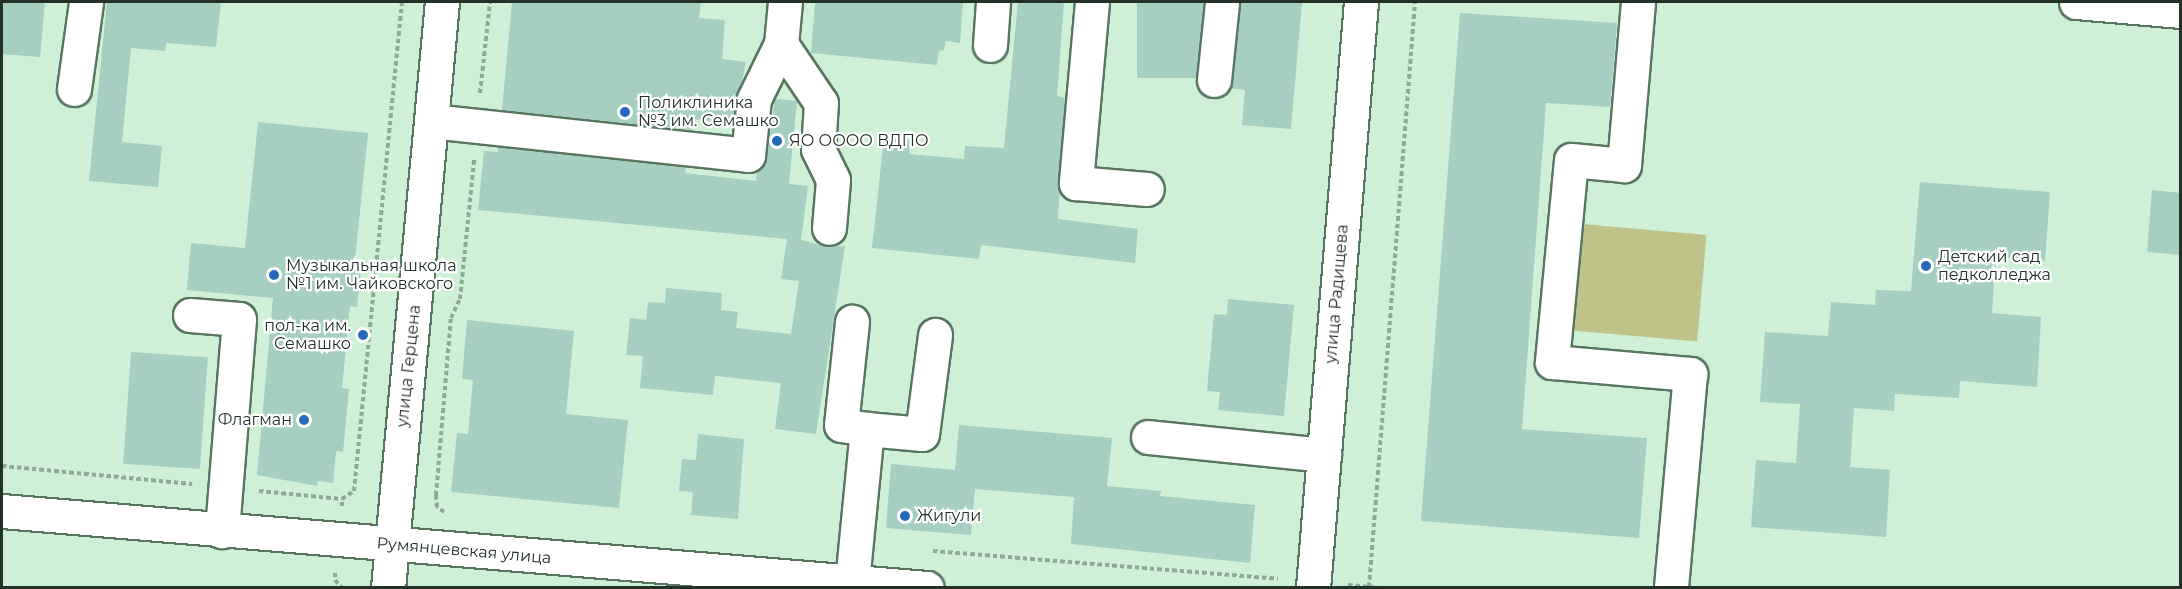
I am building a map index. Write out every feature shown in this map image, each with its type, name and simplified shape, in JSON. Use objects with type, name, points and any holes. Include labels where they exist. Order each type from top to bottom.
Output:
[{"type":"street","points":[[74,89],[86,2]]},
{"type":"street","name":"улица Герцена","points":[[388,588],[442,2]]},
{"type":"street","points":[[431,121],[748,155],[754,99],[781,44],[785,2]]},
{"type":"street","points":[[990,45],[993,2]]},
{"type":"street","points":[[1092,2],[1076,183],[1146,189]]},
{"type":"street","points":[[1214,80],[1222,2]]},
{"type":"street","name":"улица Радищева","points":[[1313,588],[1361,2]]},
{"type":"street","points":[[1638,2],[1624,165],[1571,160],[1552,362],[1690,374],[1671,588]]},
{"type":"street","points":[[2076,2],[2181,11]]},
{"type":"street","points":[[781,44],[821,103],[818,149],[833,180],[829,228]]},
{"type":"street","points":[[190,315],[238,319],[222,531]]},
{"type":"street","points":[[852,322],[841,425],[922,434],[934,335]]},
{"type":"street","points":[[852,582],[867,429]]},
{"type":"street","points":[[1148,436],[1324,455]]},
{"type":"street","name":"Румянцевская улица","points":[[2,511],[391,546],[927,588]]},
{"type":"path","points":[[2,466],[342,499],[354,491],[402,2]]},
{"type":"path","points":[[451,514],[437,507],[436,495],[451,318],[460,299],[490,2]]},
{"type":"path","points":[[1369,587],[1415,2]]},
{"type":"path","points":[[342,499],[335,580],[342,588]]},
{"type":"green space","points":[[1582,224],[1707,235],[1697,341],[1573,331]]},
{"type":"building","points":[[2,2],[45,2],[40,57],[2,54]]},
{"type":"building","points":[[107,2],[221,2],[216,47],[166,43],[165,51],[131,48],[122,142],[162,146],[158,187],[89,181]]},
{"type":"building","points":[[512,2],[701,2],[699,18],[725,20],[722,59],[746,62],[733,123],[692,119],[691,130],[502,110]]},
{"type":"building","points":[[815,2],[963,2],[960,43],[946,41],[944,50],[939,51],[937,65],[811,53]]},
{"type":"building","points":[[1018,2],[1064,2],[1057,96],[1065,98],[1058,219],[1138,229],[1135,263],[981,245],[979,259],[872,248],[884,137],[910,140],[909,154],[964,159],[965,146],[1004,148]]},
{"type":"building","points":[[1137,2],[1203,2],[1203,78],[1137,78]]},
{"type":"building","points":[[1240,2],[1302,2],[1291,129],[1242,125],[1245,90],[1230,88]]},
{"type":"building","points":[[1460,13],[1617,23],[1610,107],[1546,103],[1522,429],[1647,438],[1639,538],[1421,521]]},
{"type":"building","points":[[775,99],[797,101],[789,184],[808,186],[801,240],[827,247],[845,246],[816,434],[775,429],[781,383],[715,376],[713,395],[640,388],[643,356],[626,355],[630,318],[646,320],[648,302],[665,303],[666,288],[722,293],[721,310],[738,312],[736,328],[791,334],[799,281],[781,279],[787,239],[478,210],[484,151],[498,152],[498,147],[686,167],[685,173],[756,181],[757,171],[767,157]]},
{"type":"building","points":[[258,122],[368,133],[355,260],[362,260],[357,307],[350,306],[342,388],[349,389],[343,452],[336,451],[333,483],[318,481],[317,486],[257,475],[273,298],[187,290],[191,243],[245,248]]},
{"type":"building","points":[[1920,182],[2050,192],[2045,261],[1996,257],[1992,313],[2041,317],[2037,387],[1960,381],[1959,398],[1895,394],[1894,411],[1854,408],[1850,467],[1890,470],[1886,537],[1751,527],[1756,460],[1796,463],[1800,404],[1760,402],[1765,332],[1828,336],[1831,302],[1875,305],[1876,290],[1911,291]]},
{"type":"building","points":[[2152,190],[2181,193],[2181,255],[2147,252]]},
{"type":"building","points":[[1228,299],[1294,305],[1284,416],[1218,410],[1220,392],[1207,391],[1214,314],[1227,315]]},
{"type":"building","points":[[467,320],[574,331],[566,414],[628,420],[619,508],[451,492],[457,433],[468,434],[473,380],[462,379]]},
{"type":"building","points":[[131,352],[208,357],[200,469],[123,464]]},
{"type":"building","points":[[959,425],[1112,438],[1107,486],[1161,491],[1160,496],[1255,505],[1250,563],[1071,544],[1074,497],[975,489],[971,535],[886,528],[891,464],[955,470]]},
{"type":"building","points":[[698,434],[744,439],[738,519],[691,515],[693,492],[679,491],[682,459],[696,460]]},
{"type":"place","name":"Поликлиника №3 им. Семашко","points":[[625,112]]},
{"type":"place","name":"ЯО ОООО ВДПО","points":[[777,141]]},
{"type":"place","name":"Детский сад педколледжа","points":[[1926,266]]},
{"type":"place","name":"Музыкальная школа №1 им. Чайковского","points":[[274,275]]},
{"type":"place","name":"пол-ка им. Семашко","points":[[363,335]]},
{"type":"place","name":"Флагман","points":[[304,420]]},
{"type":"place","name":"Жигули","points":[[905,516]]}]
